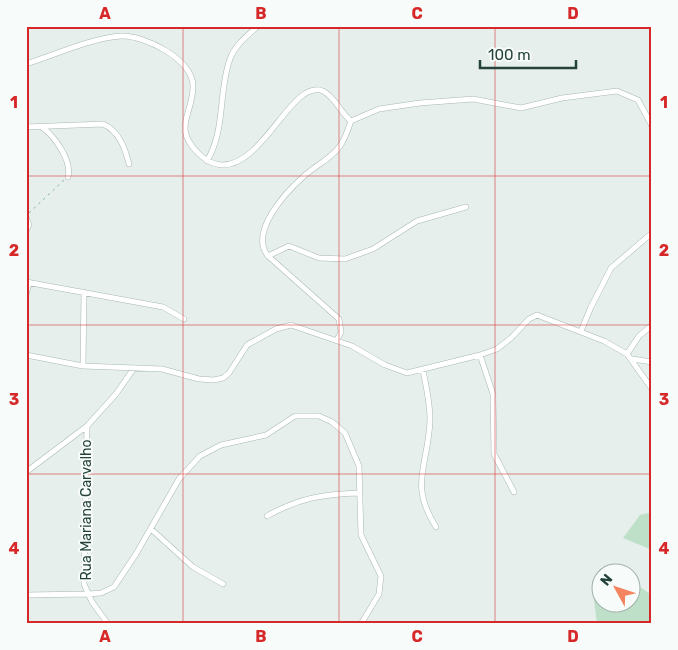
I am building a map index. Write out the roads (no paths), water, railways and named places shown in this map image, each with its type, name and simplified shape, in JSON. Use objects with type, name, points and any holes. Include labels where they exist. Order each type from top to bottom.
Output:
[{"type":"street","points":[[207,161],[219,130],[230,58],[239,45],[258,26]]},
{"type":"street","points":[[26,64],[109,38],[129,36],[150,41],[182,64],[190,77],[193,85],[184,129],[189,143],[207,161],[226,164],[250,153],[268,136],[300,96],[309,91],[318,90],[327,94],[351,121]]},
{"type":"street","points":[[337,340],[341,332],[339,319],[268,256],[262,247],[261,241],[266,224],[293,187],[340,146],[351,121],[379,109],[420,103],[473,99],[520,108],[562,98],[617,91],[638,100],[652,126]]},
{"type":"street","points":[[26,127],[104,124],[119,138],[129,164]]},
{"type":"street","points":[[41,127],[53,138],[64,156],[69,168],[68,177]]},
{"type":"street","points":[[268,256],[290,246],[326,260],[356,257],[418,221],[466,207]]},
{"type":"street","points":[[26,216],[29,225],[26,232]]},
{"type":"street","points":[[581,331],[611,268],[652,233]]},
{"type":"street","points":[[26,295],[28,282],[163,307],[184,319]]},
{"type":"street","points":[[83,366],[84,292]]},
{"type":"street","points":[[26,355],[83,366],[162,369],[199,379],[214,380],[222,378],[229,373],[247,345],[282,327],[298,326],[352,346],[398,371],[407,373],[480,356],[504,344],[531,317],[537,315],[581,331],[627,354],[632,358],[652,389]]},
{"type":"street","points":[[627,354],[639,336],[652,325]]},
{"type":"street","points":[[480,356],[493,394],[494,454],[514,492]]},
{"type":"street","points":[[632,358],[652,362]]},
{"type":"street","points":[[26,472],[87,426],[116,394],[134,368]]},
{"type":"street","points":[[423,370],[430,419],[422,476],[422,498],[425,510],[436,527]]},
{"type":"street","points":[[26,595],[101,593],[114,587],[151,529],[179,479],[200,456],[221,445],[266,435],[295,416],[327,419],[345,433],[359,466],[361,535],[381,576],[379,594],[361,624]]},
{"type":"street","name":"Rua Mariana Carvalho","points":[[87,426],[83,577],[88,594]]},
{"type":"street","points":[[266,516],[288,504],[311,497],[360,493]]},
{"type":"street","points":[[151,529],[194,567],[223,584]]},
{"type":"street","points":[[88,594],[108,624]]}]
